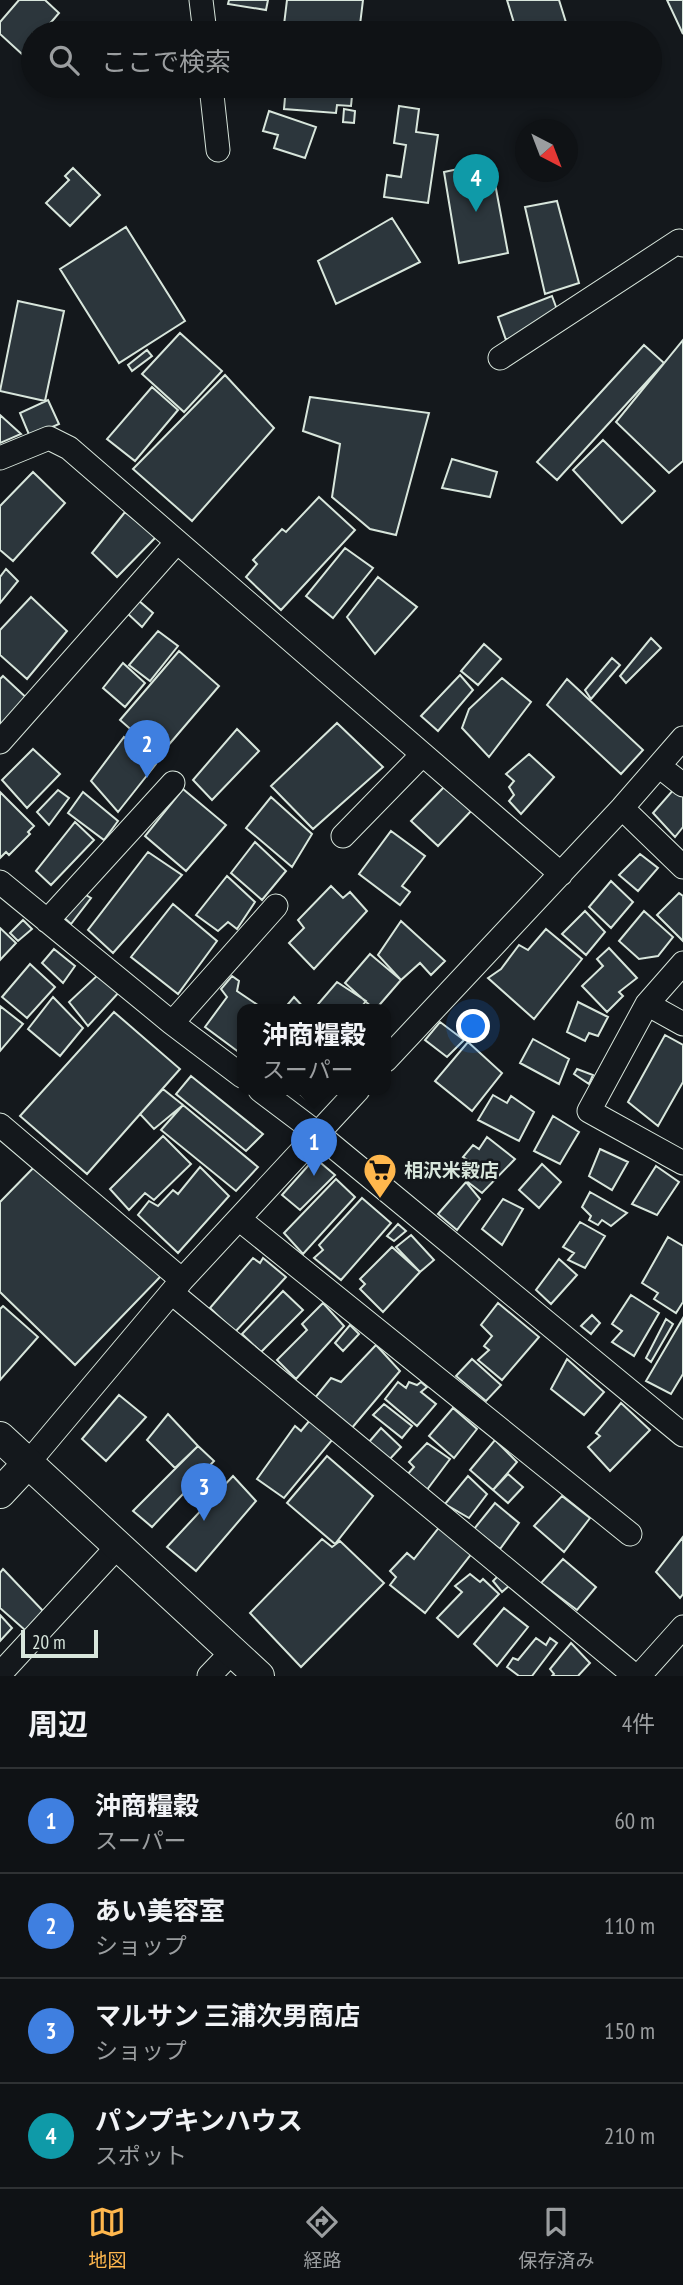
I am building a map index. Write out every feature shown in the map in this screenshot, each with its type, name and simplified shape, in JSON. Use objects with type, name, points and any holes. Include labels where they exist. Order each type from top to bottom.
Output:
[{"type":"street","points":[[201,0],[204,21]]},
{"type":"street","points":[[212,98],[218,150]]},
{"type":"street","points":[[500,358],[679,241],[683,245]]},
{"type":"street","points":[[0,458],[49,438],[69,448],[561,874]]},
{"type":"street","points":[[0,743],[177,542]]},
{"type":"street","points":[[391,1055],[622,808],[683,738]]},
{"type":"street","points":[[343,836],[422,755]]},
{"type":"street","points":[[659,766],[683,785]]},
{"type":"street","points":[[47,921],[173,783]]},
{"type":"street","points":[[622,808],[683,867]]},
{"type":"street","points":[[0,882],[172,1023],[237,1072]]},
{"type":"street","points":[[172,1023],[276,906]]},
{"type":"street","points":[[683,963],[647,1004],[589,1111],[683,1163]]},
{"type":"street","points":[[647,1004],[683,1024]]},
{"type":"street","points":[[267,1095],[317,1133],[683,1435]]},
{"type":"street","points":[[0,1493],[177,1287],[353,1095]]},
{"type":"street","points":[[0,1125],[177,1287],[637,1676],[683,1627]]},
{"type":"street","points":[[239,1219],[630,1534]]},
{"type":"street","points":[[0,1437],[259,1676]]},
{"type":"street","points":[[0,1674],[119,1545]]},
{"type":"street","points":[[209,1676],[232,1652]]},
{"type":"building","points":[[19,0],[45,0],[59,13],[52,21],[21,21],[21,53],[0,34],[0,22]]},
{"type":"building","points":[[229,0],[268,0],[266,10],[228,4]]},
{"type":"building","points":[[287,0],[363,0],[360,21],[284,21]]},
{"type":"building","points":[[507,0],[559,0],[566,21],[513,21]]},
{"type":"building","points":[[667,0],[683,0],[683,34]]},
{"type":"building","points":[[285,98],[352,98],[351,106],[337,105],[336,113],[284,109]]},
{"type":"building","points":[[399,106],[419,109],[416,132],[438,135],[428,203],[384,197],[387,175],[401,177],[406,145],[394,143]]},
{"type":"building","points":[[344,109],[355,111],[354,123],[343,122]]},
{"type":"building","points":[[269,111],[316,127],[305,158],[274,148],[278,135],[263,131]]},
{"type":"building","points":[[491,162],[508,253],[459,263],[444,172]]},
{"type":"building","points":[[73,168],[100,195],[70,226],[46,203],[69,180],[65,176]]},
{"type":"building","points":[[557,201],[579,283],[545,294],[525,207]]},
{"type":"building","points":[[392,218],[420,262],[336,304],[318,261]]},
{"type":"building","points":[[126,227],[185,321],[119,363],[60,269]]},
{"type":"building","points":[[552,296],[559,315],[506,340],[498,317]]},
{"type":"building","points":[[18,301],[64,311],[45,401],[0,391]]},
{"type":"building","points":[[180,333],[222,371],[184,412],[142,374]]},
{"type":"building","points":[[683,340],[683,461],[669,473],[616,422]]},
{"type":"building","points":[[644,345],[664,363],[557,480],[537,462]]},
{"type":"building","points":[[147,350],[152,356],[132,371],[128,365]]},
{"type":"building","points":[[225,375],[274,428],[192,521],[133,469]]},
{"type":"building","points":[[152,387],[178,410],[135,461],[107,439]]},
{"type":"building","points":[[310,397],[429,413],[396,535],[370,529],[332,497],[340,444],[303,431]]},
{"type":"building","points":[[48,400],[59,424],[30,437],[20,413]]},
{"type":"building","points":[[0,415],[21,434],[0,443]]},
{"type":"building","points":[[603,440],[655,491],[622,523],[573,470]]},
{"type":"building","points":[[452,459],[497,472],[490,497],[442,488]]},
{"type":"building","points":[[33,472],[65,503],[13,561],[0,550],[0,506]]},
{"type":"building","points":[[319,497],[355,530],[281,610],[246,577],[257,564],[253,560],[282,529],[286,532]]},
{"type":"building","points":[[125,512],[156,537],[117,577],[92,553]]},
{"type":"building","points":[[345,548],[373,568],[333,618],[306,596]]},
{"type":"building","points":[[6,569],[18,581],[0,603],[0,577]]},
{"type":"building","points":[[378,577],[417,607],[375,654],[347,617]]},
{"type":"building","points":[[31,597],[67,631],[27,679],[0,655],[0,630]]},
{"type":"building","points":[[138,600],[153,613],[142,627],[127,613]]},
{"type":"building","points":[[158,631],[178,646],[150,681],[129,665]]},
{"type":"building","points":[[651,638],[661,648],[626,683],[620,676]]},
{"type":"building","points":[[484,644],[501,659],[478,685],[461,671]]},
{"type":"building","points":[[179,651],[219,686],[160,755],[120,720]]},
{"type":"building","points":[[612,658],[620,665],[591,699],[585,690]]},
{"type":"building","points":[[123,663],[145,683],[125,707],[103,688]]},
{"type":"building","points":[[460,675],[473,690],[438,731],[421,716]]},
{"type":"building","points":[[3,676],[31,702],[0,735],[0,679]]},
{"type":"building","points":[[502,678],[531,702],[489,757],[462,728],[469,709]]},
{"type":"building","points":[[567,679],[643,750],[621,774],[547,705]]},
{"type":"building","points":[[337,723],[383,767],[313,829],[271,786]]},
{"type":"building","points":[[237,729],[259,751],[212,800],[193,780]]},
{"type":"building","points":[[124,737],[156,764],[118,812],[91,781]]},
{"type":"building","points":[[33,749],[60,774],[27,808],[2,780]]},
{"type":"building","points":[[529,754],[554,777],[521,814],[509,801],[514,795],[509,787],[514,781],[506,774]]},
{"type":"building","points":[[446,785],[472,810],[438,846],[411,821]]},
{"type":"building","points":[[183,789],[226,825],[186,871],[145,836]]},
{"type":"building","points":[[674,789],[683,796],[683,827],[675,837],[653,813]]},
{"type":"building","points":[[58,790],[69,798],[49,825],[37,812]]},
{"type":"building","points":[[0,792],[34,826],[28,832],[30,834],[9,855],[6,852],[0,858]]},
{"type":"building","points":[[83,792],[118,821],[104,840],[68,813]]},
{"type":"building","points":[[271,797],[312,834],[292,867],[246,828]]},
{"type":"building","points":[[75,822],[94,840],[51,885],[36,871]]},
{"type":"building","points":[[391,831],[425,856],[402,886],[410,892],[400,905],[359,874]]},
{"type":"building","points":[[255,842],[286,871],[262,900],[231,873]]},
{"type":"building","points":[[148,852],[182,875],[113,953],[88,930]]},
{"type":"building","points":[[640,854],[658,868],[638,891],[619,875]]},
{"type":"building","points":[[227,876],[255,902],[237,929],[228,922],[218,931],[196,915]]},
{"type":"building","points":[[611,881],[633,902],[611,928],[589,907]]},
{"type":"building","points":[[331,886],[343,898],[350,892],[367,911],[314,969],[289,943],[304,928],[298,920]]},
{"type":"building","points":[[79,891],[91,898],[71,924],[60,914]]},
{"type":"building","points":[[679,893],[683,896],[683,941],[657,915]]},
{"type":"building","points":[[173,904],[217,941],[178,994],[131,957]]},
{"type":"building","points":[[585,911],[605,932],[586,955],[562,934]]},
{"type":"building","points":[[644,911],[673,937],[658,956],[639,959],[619,941]]},
{"type":"building","points":[[23,920],[32,929],[18,941],[10,933]]},
{"type":"building","points":[[401,921],[445,961],[431,975],[420,963],[401,980],[378,955]]},
{"type":"building","points":[[0,928],[16,943],[0,960]]},
{"type":"building","points":[[546,929],[582,959],[534,1019],[488,978],[501,969],[519,945],[528,950]]},
{"type":"building","points":[[609,948],[637,978],[619,992],[623,996],[607,1012],[582,986],[603,966],[597,959]]},
{"type":"building","points":[[54,949],[75,966],[63,983],[42,963]]},
{"type":"building","points":[[370,954],[401,980],[380,1004],[368,1004],[345,983]]},
{"type":"building","points":[[30,964],[55,987],[27,1018],[2,997]]},
{"type":"building","points":[[101,972],[121,990],[88,1026],[69,1002]]},
{"type":"building","points":[[232,976],[239,981],[237,991],[256,1004],[237,1004],[237,1051],[205,1027],[227,997],[221,989]]},
{"type":"building","points":[[337,982],[366,1001],[364,1004],[318,1004]]},
{"type":"building","points":[[53,997],[83,1028],[60,1056],[28,1029]]},
{"type":"building","points":[[294,997],[300,1004],[288,1004]]},
{"type":"building","points":[[578,1002],[608,1017],[598,1036],[589,1033],[585,1041],[567,1032]]},
{"type":"building","points":[[0,1006],[23,1024],[0,1051]]},
{"type":"building","points":[[114,1012],[180,1069],[87,1174],[20,1116]]},
{"type":"building","points":[[440,1022],[464,1040],[447,1057],[425,1040]]},
{"type":"building","points":[[665,1035],[683,1045],[683,1082],[658,1126],[628,1102]]},
{"type":"building","points":[[533,1039],[569,1059],[559,1084],[520,1063]]},
{"type":"building","points":[[468,1042],[502,1073],[472,1111],[435,1081]]},
{"type":"building","points":[[577,1069],[593,1075],[589,1084],[574,1074]]},
{"type":"building","points":[[191,1076],[263,1134],[246,1151],[176,1094]]},
{"type":"building","points":[[163,1089],[183,1105],[154,1129],[140,1114]]},
{"type":"building","points":[[301,1095],[320,1095],[312,1104]]},
{"type":"building","points":[[493,1095],[507,1103],[511,1096],[534,1112],[519,1141],[478,1120]]},
{"type":"building","points":[[183,1105],[258,1167],[236,1191],[161,1130]]},
{"type":"building","points":[[553,1116],[579,1132],[560,1164],[534,1151]]},
{"type":"building","points":[[163,1136],[191,1164],[154,1200],[145,1193],[129,1210],[110,1189]]},
{"type":"building","points":[[487,1137],[515,1159],[482,1193],[460,1176],[471,1162],[463,1157],[473,1145],[479,1149]]},
{"type":"building","points":[[600,1149],[628,1162],[612,1190],[589,1176]]},
{"type":"building","points":[[315,1158],[335,1175],[300,1210],[282,1195]]},
{"type":"building","points":[[41,1160],[161,1276],[75,1365],[0,1292],[0,1202]]},
{"type":"building","points":[[542,1164],[561,1182],[539,1208],[519,1190]]},
{"type":"building","points":[[656,1166],[679,1182],[657,1215],[632,1204]]},
{"type":"building","points":[[200,1167],[229,1196],[178,1253],[138,1215],[149,1201],[158,1206],[173,1190],[178,1194]]},
{"type":"building","points":[[336,1179],[355,1197],[303,1254],[284,1233]]},
{"type":"building","points":[[466,1182],[480,1199],[457,1230],[438,1214]]},
{"type":"building","points":[[590,1192],[627,1213],[611,1226],[602,1220],[598,1225],[589,1220],[591,1216],[582,1207]]},
{"type":"building","points":[[362,1198],[391,1223],[341,1280],[314,1258],[323,1250],[319,1245]]},
{"type":"building","points":[[503,1199],[523,1209],[502,1245],[482,1229]]},
{"type":"building","points":[[580,1222],[605,1236],[585,1268],[568,1260],[574,1253],[563,1247]]},
{"type":"building","points":[[398,1224],[406,1231],[394,1241],[387,1236]]},
{"type":"building","points":[[411,1235],[434,1260],[420,1272],[396,1247]]},
{"type":"building","points":[[668,1237],[683,1246],[683,1302],[676,1313],[654,1299],[658,1293],[642,1283]]},
{"type":"building","points":[[392,1247],[420,1272],[383,1312],[360,1289],[365,1284],[360,1279]]},
{"type":"building","points":[[253,1258],[260,1263],[263,1258],[286,1277],[235,1332],[210,1308]]},
{"type":"building","points":[[559,1259],[577,1275],[551,1304],[536,1290]]},
{"type":"building","points":[[283,1291],[303,1310],[261,1352],[242,1334]]},
{"type":"building","points":[[631,1295],[659,1313],[634,1356],[612,1342],[622,1331],[612,1324]]},
{"type":"building","points":[[323,1303],[344,1326],[296,1379],[277,1360],[307,1330],[302,1324]]},
{"type":"building","points":[[498,1303],[539,1337],[502,1380],[478,1360],[489,1350],[484,1346],[492,1336],[481,1325]]},
{"type":"building","points":[[3,1306],[38,1337],[0,1380],[0,1309]]},
{"type":"building","points":[[592,1315],[600,1323],[591,1334],[581,1326]]},
{"type":"building","points":[[683,1318],[683,1374],[671,1394],[646,1381]]},
{"type":"building","points":[[666,1319],[673,1324],[651,1362],[646,1358]]},
{"type":"building","points":[[350,1325],[359,1334],[343,1351],[335,1343]]},
{"type":"building","points":[[376,1345],[400,1371],[351,1429],[314,1399],[331,1378],[341,1382]]},
{"type":"building","points":[[472,1359],[501,1385],[486,1401],[456,1376]]},
{"type":"building","points":[[567,1359],[604,1392],[584,1415],[551,1389]]},
{"type":"building","points":[[398,1382],[406,1388],[409,1382],[417,1385],[421,1382],[427,1387],[421,1392],[436,1404],[417,1426],[385,1399]]},
{"type":"building","points":[[119,1395],[146,1417],[106,1461],[82,1439]]},
{"type":"building","points":[[621,1403],[650,1430],[610,1471],[588,1447],[600,1436],[596,1433]]},
{"type":"building","points":[[384,1404],[412,1426],[402,1438],[373,1415]]},
{"type":"building","points":[[453,1408],[477,1429],[454,1458],[429,1436]]},
{"type":"building","points":[[168,1414],[198,1446],[175,1468],[147,1440]]},
{"type":"building","points":[[310,1420],[333,1439],[284,1498],[257,1479],[295,1426],[301,1431]]},
{"type":"building","points":[[381,1428],[401,1447],[389,1460],[369,1442]]},
{"type":"building","points":[[495,1440],[517,1462],[493,1490],[470,1470]]},
{"type":"building","points":[[427,1443],[450,1459],[426,1491],[407,1475],[414,1467],[409,1462]]},
{"type":"building","points":[[198,1446],[214,1461],[152,1527],[133,1511]]},
{"type":"building","points":[[327,1456],[373,1496],[335,1544],[287,1503]]},
{"type":"building","points":[[508,1474],[523,1487],[508,1503],[493,1490]]},
{"type":"building","points":[[233,1476],[256,1501],[196,1571],[167,1547]]},
{"type":"building","points":[[468,1476],[487,1494],[469,1518],[445,1504]]},
{"type":"building","points":[[562,1496],[590,1518],[564,1552],[534,1526]]},
{"type":"building","points":[[495,1503],[519,1523],[500,1549],[474,1529]]},
{"type":"building","points":[[441,1525],[472,1553],[425,1613],[390,1585],[396,1577],[390,1571],[407,1553],[414,1559]]},
{"type":"building","points":[[683,1537],[683,1594],[680,1598],[656,1572]]},
{"type":"building","points":[[322,1539],[332,1547],[340,1541],[384,1583],[301,1667],[250,1613]]},
{"type":"building","points":[[563,1559],[596,1587],[577,1610],[541,1583]]},
{"type":"building","points":[[3,1569],[45,1613],[26,1631],[0,1608],[0,1573]]},
{"type":"building","points":[[470,1574],[480,1582],[483,1579],[499,1594],[458,1637],[437,1618],[462,1592],[455,1586]]},
{"type":"building","points":[[498,1576],[510,1585],[502,1592],[493,1581]]},
{"type":"building","points":[[504,1608],[528,1627],[497,1666],[474,1644]]},
{"type":"building","points":[[0,1615],[12,1628],[0,1641]]},
{"type":"building","points":[[536,1638],[546,1645],[550,1638],[557,1643],[532,1676],[519,1676],[507,1667],[513,1658],[518,1660]]},
{"type":"building","points":[[571,1643],[590,1663],[578,1676],[552,1676],[554,1674],[550,1669]]},
{"type":"place","name":"パンプキンハウス","points":[[476,212]]},
{"type":"place","name":"あい美容室","points":[[147,778]]},
{"type":"place","name":"沖商糧穀","points":[[314,1176]]},
{"type":"place","name":"相沢米穀店","points":[[380,1200]]},
{"type":"place","name":"マルサン 三浦次男商店","points":[[204,1521]]}]
